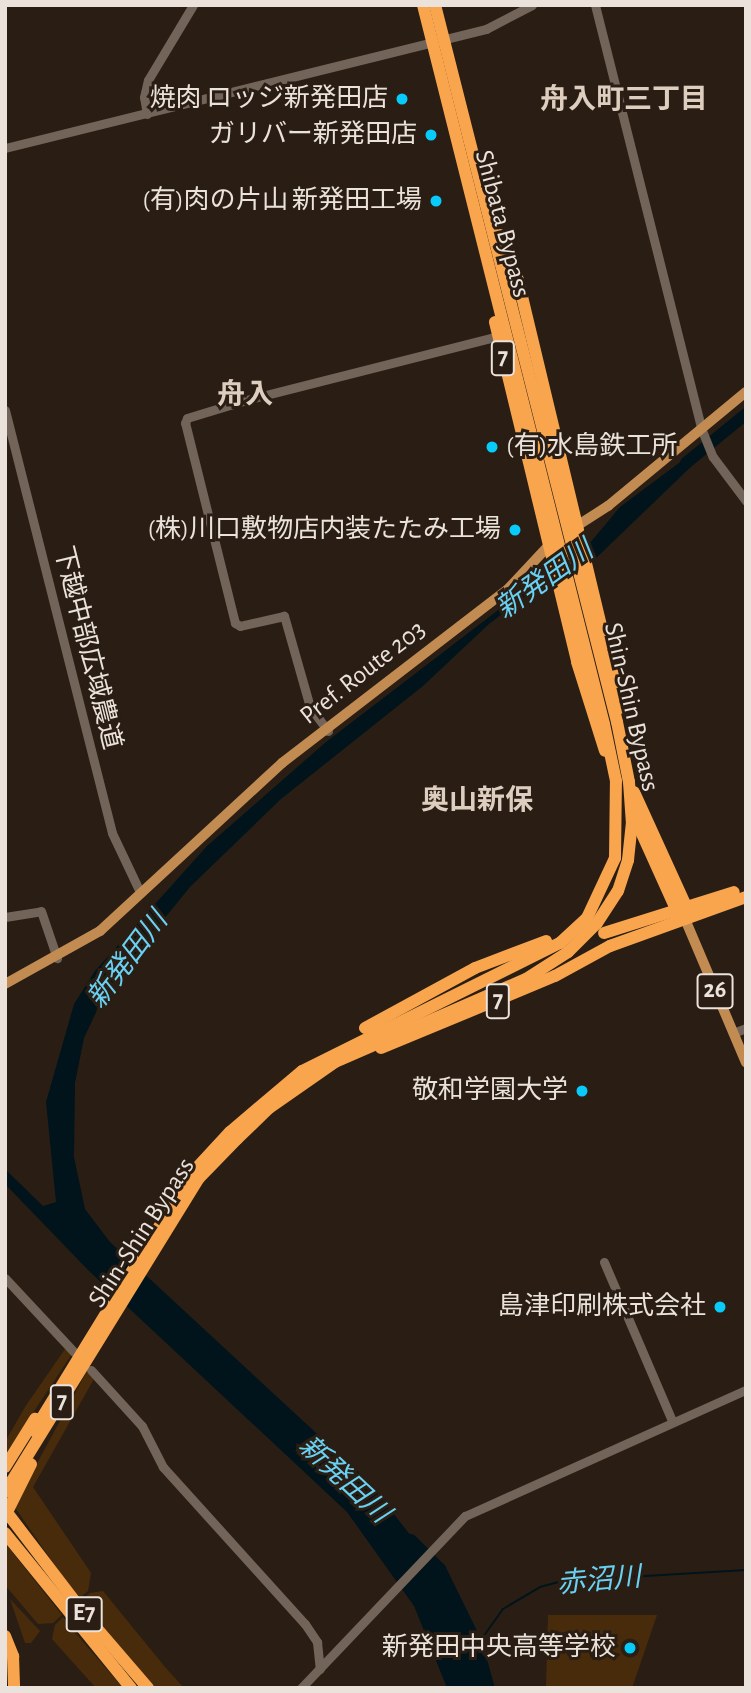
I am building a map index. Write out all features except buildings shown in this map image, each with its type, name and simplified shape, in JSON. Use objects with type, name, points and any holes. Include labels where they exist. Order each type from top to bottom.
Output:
[{"type":"highway","name":"Shibata Bypass","points":[[424,5],[438,40],[481,189],[533,414]]},
{"type":"highway","name":"Shibata Bypass","points":[[435,5],[438,40],[464,170],[567,531]]},
{"type":"highway","name":"7","points":[[464,170],[547,546],[596,732],[682,911]]},
{"type":"highway","name":"7","points":[[481,189],[518,280],[567,531],[581,541],[589,566],[624,722],[635,799],[682,911]]},
{"type":"highway","name":"Shin-Shin Bypass","points":[[5,1492],[62,1393],[195,1176],[255,1115],[306,1074],[397,1031],[526,979],[568,952],[597,923],[628,860],[632,824],[629,782],[567,531]]},
{"type":"highway","points":[[604,933],[746,889]]},
{"type":"highway","points":[[682,911],[746,897]]},
{"type":"highway","name":"7","points":[[306,1074],[555,976],[682,911]]},
{"type":"highway","name":"7","points":[[306,1074],[326,1050],[463,974],[518,948],[546,941]]},
{"type":"highway","name":"Shin-Shin Bypass","points":[[5,1478],[62,1393]]},
{"type":"highway","points":[[5,1467],[41,1409],[62,1393]]},
{"type":"highway","points":[[5,1516],[62,1393]]},
{"type":"highway","name":"E7","points":[[5,1510],[23,1537],[148,1688]]},
{"type":"highway","name":"E7","points":[[5,1533],[131,1688]]},
{"type":"highway","points":[[5,1636],[13,1656],[14,1688]]},
{"type":"highway","points":[[5,1658],[9,1677],[6,1688]]},
{"type":"main road","name":"Pref. Route 203","points":[[5,984],[57,958],[100,931],[140,891],[282,763],[328,731],[509,588],[547,546],[703,434],[746,391]]},
{"type":"main road","name":"26","points":[[682,911],[746,1063]]},
{"type":"street","points":[[147,114],[144,97],[148,80],[193,5]]},
{"type":"street","points":[[5,148],[486,29],[532,5]]},
{"type":"street","points":[[595,5],[703,434],[713,457],[746,501]]},
{"type":"street","points":[[328,731],[310,708],[284,616],[240,626],[235,623],[185,423],[187,418],[246,400],[499,336]]},
{"type":"street","name":"下越中部広域農道","points":[[5,410],[112,833],[140,891]]},
{"type":"street","points":[[5,917],[41,911],[57,958]]},
{"type":"street","points":[[733,1033],[746,1028]]},
{"type":"street","points":[[604,1262],[672,1421]]},
{"type":"street","points":[[5,1278],[74,1352]]},
{"type":"street","points":[[91,1370],[142,1426],[163,1467],[305,1624],[317,1642],[320,1669]]},
{"type":"street","points":[[301,1688],[449,1529],[481,1506],[746,1390]]},
{"type":"shaded area","points":[[65,1349],[72,1354],[5,1455],[5,1442],[25,1407]]},
{"type":"shaded area","points":[[87,1371],[95,1377],[33,1487],[91,1573],[88,1591],[78,1599],[14,1506]]},
{"type":"shaded area","points":[[5,1543],[62,1615],[53,1623],[38,1624],[5,1585]]},
{"type":"shaded area","points":[[103,1591],[184,1688],[153,1688],[81,1601],[90,1593]]},
{"type":"shaded area","points":[[10,1599],[40,1631],[31,1643],[25,1643]]},
{"type":"shaded area","points":[[548,1615],[657,1615],[632,1688],[546,1688]]},
{"type":"shaded area","points":[[63,1617],[123,1688],[96,1688],[52,1639],[55,1625]]},
{"type":"water","points":[[695,451],[699,459],[593,561],[589,544],[620,507]]},
{"type":"water","name":"新発田川","points":[[549,571],[553,586],[535,589],[489,624],[423,686],[281,799],[190,887],[107,989],[84,1038],[75,1083],[74,1157],[85,1209],[110,1242],[368,1481],[440,1573],[485,1652],[495,1688],[447,1688],[414,1606],[347,1512],[88,1270],[5,1184],[5,1169],[43,1206],[56,1202],[46,1102],[74,1004],[95,971],[207,846],[326,742]]},
{"type":"waterway","name":"新発田川","points":[[686,463],[746,414]]},
{"type":"waterway","name":"新発田川","points":[[411,1540],[440,1569],[471,1632]]},
{"type":"waterway","name":"赤沼川","points":[[478,1644],[503,1609],[540,1587],[562,1581],[746,1570]]},
{"type":"place","name":"焼肉 ロッジ新発田店","points":[[402,99]]},
{"type":"place","name":"ガリバー新発田店","points":[[431,135]]},
{"type":"place","name":"(有)肉の片山 新発田工場","points":[[436,201]]},
{"type":"place","name":"(有)水島鉄工所","points":[[492,447]]},
{"type":"place","name":"(株)川口敷物店内装たたみ工場","points":[[515,530]]},
{"type":"place","name":"敬和学園大学","points":[[582,1091]]},
{"type":"place","name":"島津印刷株式会社","points":[[720,1307]]},
{"type":"place","name":"新発田中央高等学校","points":[[630,1648]]},
{"type":"district","name":"舟入町三丁目","points":[[624,100]]},
{"type":"district","name":"舟入","points":[[245,395]]},
{"type":"district","name":"奥山新保","points":[[477,801]]}]
